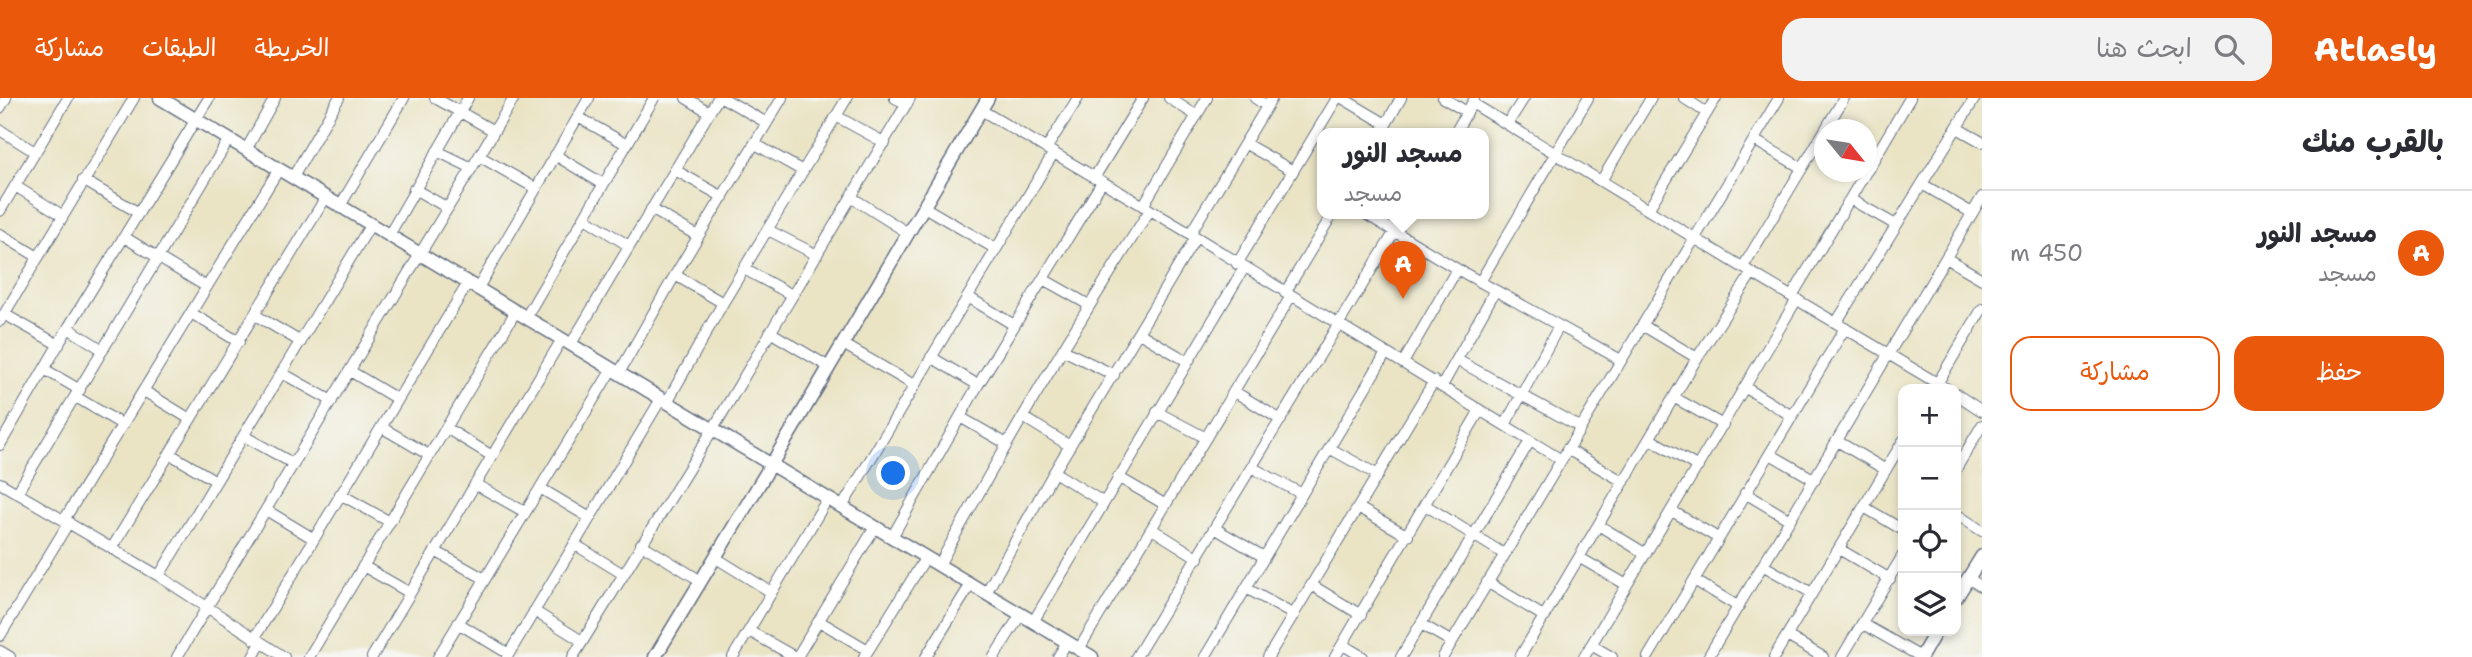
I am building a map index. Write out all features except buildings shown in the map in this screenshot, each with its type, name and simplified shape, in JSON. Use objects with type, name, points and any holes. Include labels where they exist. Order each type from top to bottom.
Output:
[{"type":"street","points":[[0,108],[6,98]]},
{"type":"street","points":[[0,211],[68,98]]},
{"type":"street","points":[[59,345],[2,318],[134,98]]},
{"type":"street","points":[[160,98],[1092,657]]},
{"type":"street","points":[[0,444],[209,98]]},
{"type":"street","points":[[246,150],[275,98]]},
{"type":"street","points":[[293,177],[339,98]]},
{"type":"street","points":[[341,206],[404,98]]},
{"type":"street","points":[[435,98],[494,131]]},
{"type":"street","points":[[389,235],[468,98]]},
{"type":"street","points":[[177,657],[514,98]]},
{"type":"street","points":[[253,657],[258,641],[314,539],[397,399],[473,286],[589,98]]},
{"type":"street","points":[[309,657],[429,455],[585,218],[654,98]]},
{"type":"street","points":[[686,98],[709,112]]},
{"type":"street","points":[[372,657],[492,456],[629,246],[709,112],[720,98],[767,123]]},
{"type":"street","points":[[438,657],[782,98]]},
{"type":"street","points":[[458,623],[508,655],[847,98]]},
{"type":"street","points":[[573,657],[909,101],[895,98]]},
{"type":"street","points":[[655,657],[772,465],[988,98]]},
{"type":"street","points":[[842,507],[996,249],[1078,98]]},
{"type":"street","points":[[892,537],[978,385],[1043,279],[1143,98]]},
{"type":"street","points":[[1169,98],[1197,116]]},
{"type":"street","points":[[939,565],[1207,98]]},
{"type":"street","points":[[986,593],[1054,472],[1139,333],[1270,102],[1255,98]]},
{"type":"street","points":[[1324,128],[1339,98],[1383,128],[1401,98]]},
{"type":"street","points":[[1443,98],[1472,104],[1508,123],[1841,325],[1933,384]]},
{"type":"street","points":[[1508,123],[1524,98]]},
{"type":"street","points":[[1480,282],[1588,98]]},
{"type":"street","points":[[1601,181],[1651,98]]},
{"type":"street","points":[[1684,98],[1707,113]]},
{"type":"street","points":[[1648,210],[1716,98]]},
{"type":"street","points":[[1443,657],[1779,98]]},
{"type":"street","points":[[1832,119],[1844,98]]},
{"type":"street","points":[[1877,145],[1910,98]]},
{"type":"street","points":[[1648,657],[1792,416],[1896,225],[1975,98]]},
{"type":"street","points":[[1458,128],[1472,104]]},
{"type":"street","points":[[981,110],[1560,459]]},
{"type":"street","points":[[836,116],[885,143]]},
{"type":"street","points":[[578,117],[626,144]]},
{"type":"street","points":[[1957,128],[1982,142]]},
{"type":"street","points":[[0,130],[35,152]]},
{"type":"street","points":[[17,493],[229,139]]},
{"type":"street","points":[[1033,622],[1187,361],[1293,171],[1317,140]]},
{"type":"street","points":[[1754,140],[1802,168]]},
{"type":"street","points":[[755,144],[803,171]]},
{"type":"street","points":[[1246,144],[1293,171]]},
{"type":"street","points":[[1520,657],[1675,398],[1814,148]]},
{"type":"street","points":[[437,151],[472,168]]},
{"type":"street","points":[[555,155],[603,184]]},
{"type":"street","points":[[479,156],[535,188]]},
{"type":"street","points":[[0,636],[123,425],[279,169]]},
{"type":"street","points":[[675,170],[723,197]]},
{"type":"street","points":[[83,180],[139,212]]},
{"type":"street","points":[[1584,657],[1746,388],[1859,182]]},
{"type":"street","points":[[1922,184],[1972,213]]},
{"type":"street","points":[[15,186],[62,215]]},
{"type":"street","points":[[414,189],[448,208]]},
{"type":"street","points":[[111,548],[326,197]]},
{"type":"street","points":[[851,197],[908,233]]},
{"type":"street","points":[[1708,657],[1982,197]]},
{"type":"street","points":[[1850,198],[1896,225]]},
{"type":"street","points":[[924,207],[996,249]]},
{"type":"street","points":[[652,209],[698,236]]},
{"type":"street","points":[[585,218],[629,246]]},
{"type":"street","points":[[1079,649],[1235,392],[1331,219]]},
{"type":"street","points":[[1373,219],[1495,291],[1621,360]]},
{"type":"street","points":[[1136,657],[1402,219]]},
{"type":"street","points":[[159,576],[371,224]]},
{"type":"street","points":[[768,230],[817,255]]},
{"type":"street","points":[[0,234],[38,257]]},
{"type":"street","points":[[124,237],[207,287]]},
{"type":"street","points":[[1946,258],[1982,279]]},
{"type":"street","points":[[744,269],[792,295]]},
{"type":"street","points":[[1404,363],[1457,269]]},
{"type":"street","points":[[675,275],[723,303]]},
{"type":"street","points":[[1043,279],[1089,305]]},
{"type":"street","points":[[1268,657],[1378,475],[1457,360],[1495,291]]},
{"type":"street","points":[[968,297],[1014,325]]},
{"type":"street","points":[[1937,384],[1982,309]]},
{"type":"street","points":[[191,313],[239,342]]},
{"type":"street","points":[[255,315],[301,342]]},
{"type":"street","points":[[1642,325],[1697,358]]},
{"type":"street","points":[[1505,425],[1559,326]]},
{"type":"street","points":[[68,328],[103,349]]},
{"type":"street","points":[[770,332],[829,367]]},
{"type":"street","points":[[1139,333],[1187,361]]},
{"type":"street","points":[[843,344],[914,385]]},
{"type":"street","points":[[1063,350],[1114,375]]},
{"type":"street","points":[[1205,657],[1386,353]]},
{"type":"street","points":[[931,357],[978,385]]},
{"type":"street","points":[[1457,360],[1580,427]]},
{"type":"street","points":[[44,369],[123,425]]},
{"type":"street","points":[[350,372],[397,399]]},
{"type":"street","points":[[282,373],[332,401]]},
{"type":"street","points":[[1746,388],[1792,416]]},
{"type":"street","points":[[144,391],[190,419]]},
{"type":"street","points":[[1235,392],[1281,420]]},
{"type":"street","points":[[1961,397],[1982,411]]},
{"type":"street","points":[[1675,398],[1723,425]]},
{"type":"street","points":[[1335,657],[1480,410]]},
{"type":"street","points":[[1157,412],[1206,438]]},
{"type":"street","points":[[960,417],[1007,444]]},
{"type":"street","points":[[1023,417],[1070,446]]},
{"type":"street","points":[[1961,461],[1982,425]]},
{"type":"street","points":[[381,427],[429,455]]},
{"type":"street","points":[[446,428],[492,456]]},
{"type":"street","points":[[244,436],[294,464]]},
{"type":"street","points":[[1650,439],[1698,467]]},
{"type":"street","points":[[1401,657],[1530,440]]},
{"type":"street","points":[[1838,441],[1886,470]]},
{"type":"street","points":[[1774,657],[1899,447]]},
{"type":"street","points":[[1331,449],[1378,475]]},
{"type":"street","points":[[1567,449],[1624,482]]},
{"type":"street","points":[[170,454],[216,481]]},
{"type":"street","points":[[1770,454],[1815,480]]},
{"type":"street","points":[[1253,468],[1302,494]]},
{"type":"street","points":[[1054,472],[1103,502]]},
{"type":"street","points":[[1118,477],[1166,505]]},
{"type":"street","points":[[0,483],[159,576],[284,657]]},
{"type":"street","points":[[475,484],[525,512]]},
{"type":"street","points":[[540,488],[590,518]]},
{"type":"street","points":[[1745,493],[1790,520]]},
{"type":"street","points":[[340,494],[390,522]]},
{"type":"street","points":[[733,657],[828,498]]},
{"type":"street","points":[[1425,505],[1504,554]]},
{"type":"street","points":[[1864,507],[1898,527]]},
{"type":"street","points":[[1359,508],[1408,536]]},
{"type":"street","points":[[266,510],[314,539]]},
{"type":"street","points":[[1672,510],[1718,538]]},
{"type":"street","points":[[1961,517],[1982,531]]},
{"type":"street","points":[[1600,526],[1646,554]]},
{"type":"street","points":[[749,631],[796,657],[875,527]]},
{"type":"street","points":[[1152,529],[1198,558]]},
{"type":"street","points":[[1216,529],[1264,557]]},
{"type":"street","points":[[574,544],[623,574]]},
{"type":"street","points":[[641,544],[701,581]]},
{"type":"street","points":[[1839,549],[1890,579]]},
{"type":"street","points":[[435,551],[485,579]]},
{"type":"street","points":[[1961,590],[1982,556]]},
{"type":"street","points":[[819,621],[866,654],[926,557]]},
{"type":"street","points":[[716,558],[771,592]]},
{"type":"street","points":[[1580,558],[1627,585]]},
{"type":"street","points":[[1842,657],[1898,564]]},
{"type":"street","points":[[1764,565],[1812,593]]},
{"type":"street","points":[[363,566],[410,593]]},
{"type":"street","points":[[1968,578],[1982,587]]},
{"type":"street","points":[[1694,580],[1739,607]]},
{"type":"street","points":[[1488,582],[1545,617]]},
{"type":"street","points":[[926,657],[971,584]]},
{"type":"street","points":[[1313,586],[1361,615]]},
{"type":"street","points":[[1246,588],[1294,615]]},
{"type":"street","points":[[534,611],[582,641]]},
{"type":"street","points":[[994,657],[1021,614]]},
{"type":"street","points":[[1421,624],[1452,642]]},
{"type":"street","points":[[1863,624],[1921,657],[1933,636]]},
{"type":"street","points":[[1787,636],[1823,657]]},
{"type":"street","points":[[1058,657],[1067,642]]},
{"type":"street","points":[[1343,645],[1363,657]]},
{"type":"street","points":[[1591,645],[1612,657]]},
{"type":"street","points":[[0,651],[10,657]]},
{"type":"place","name":"مسجد النور","points":[[1403,299]]}]
